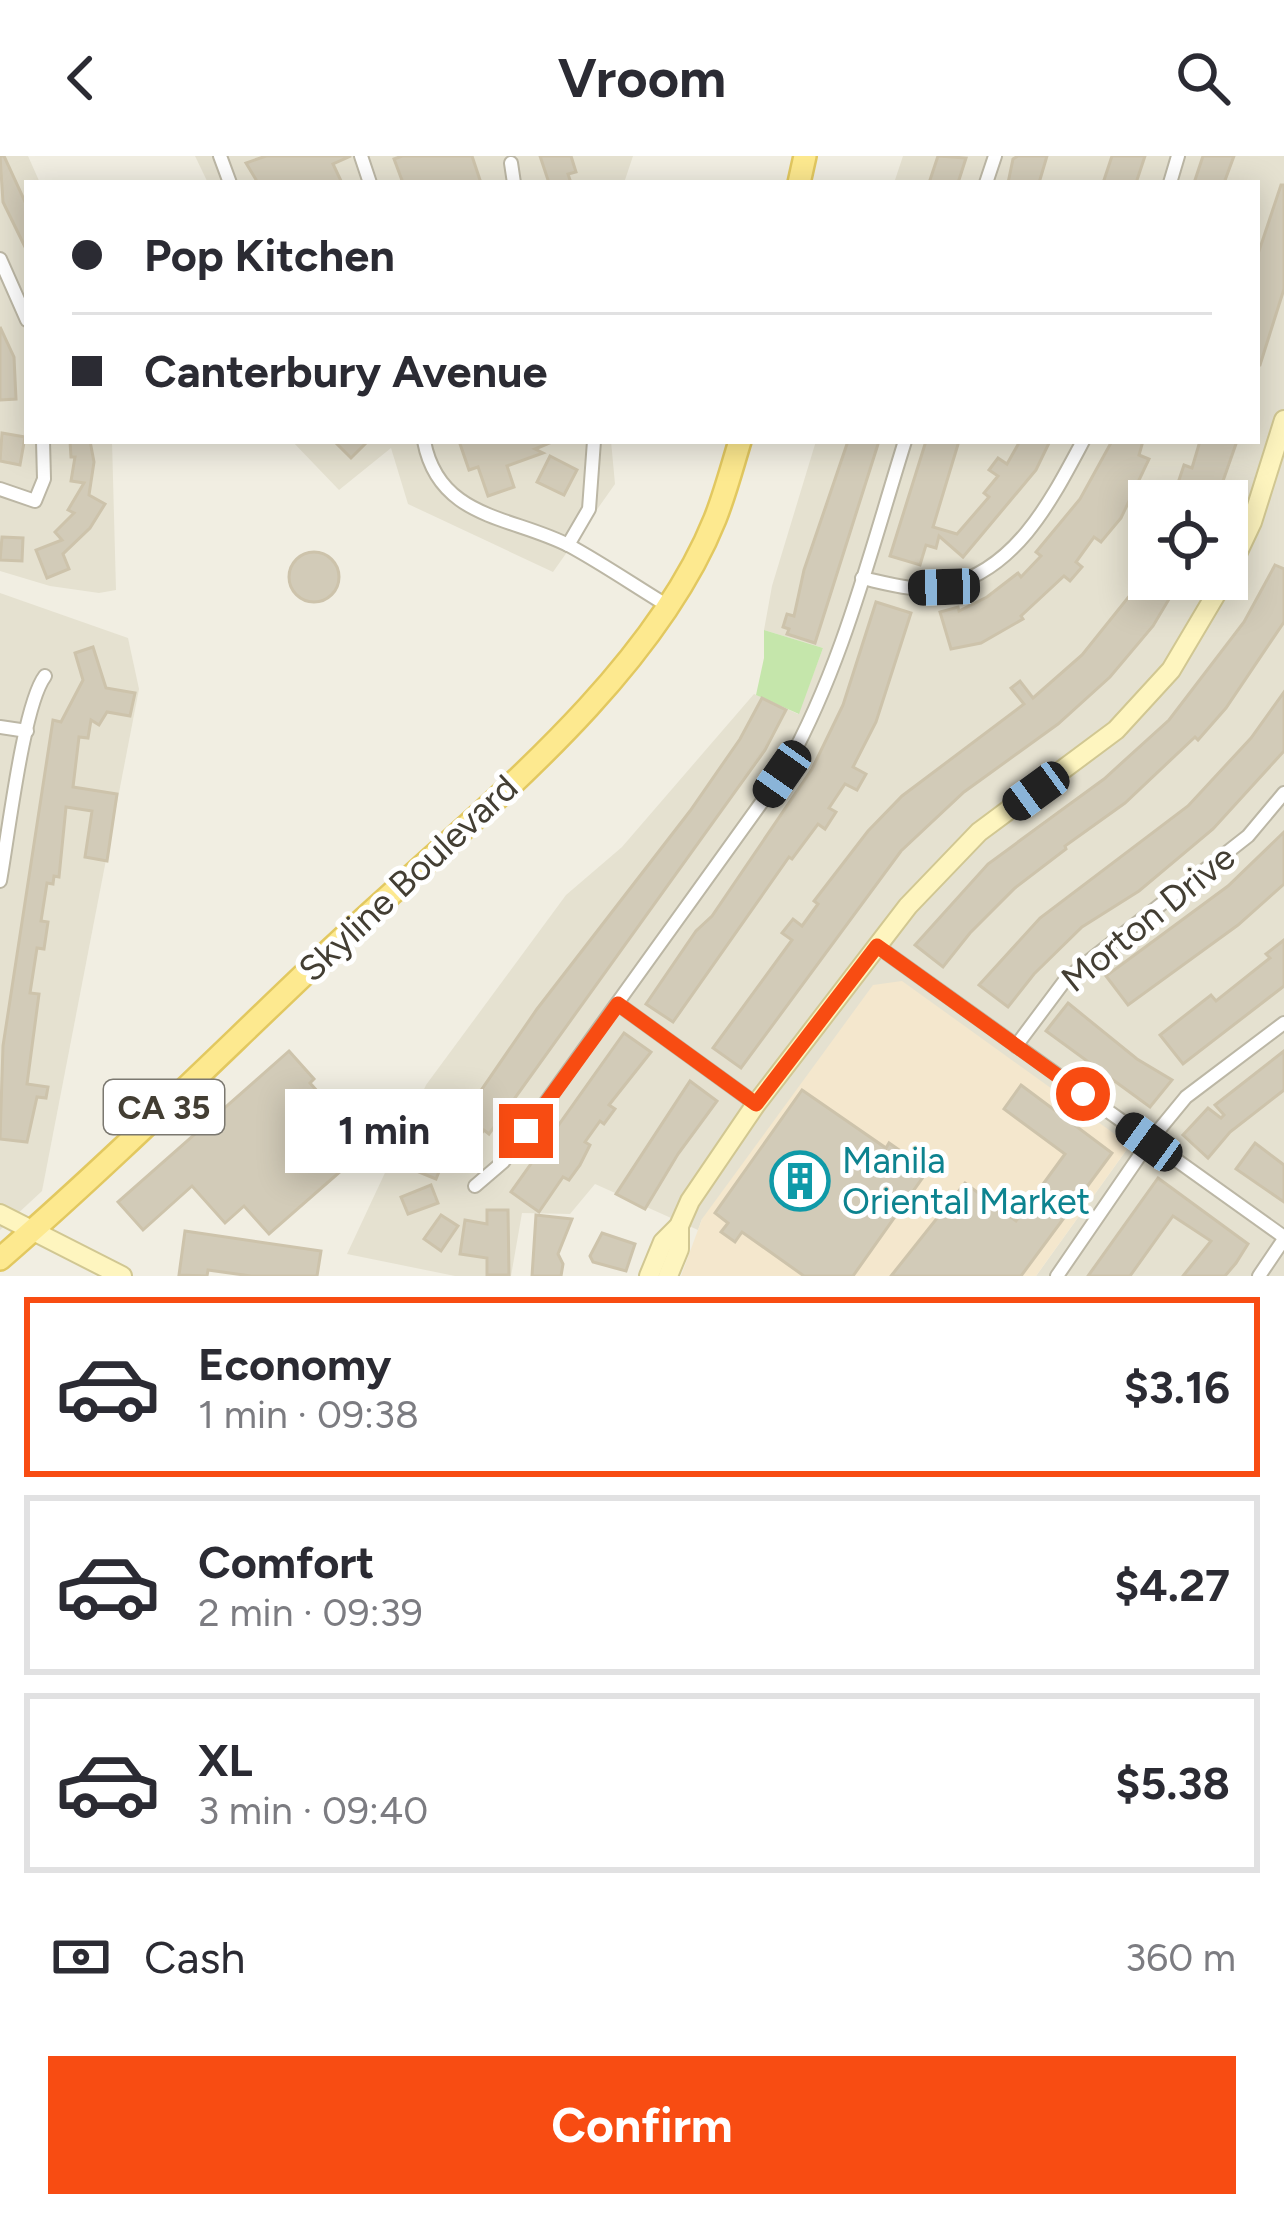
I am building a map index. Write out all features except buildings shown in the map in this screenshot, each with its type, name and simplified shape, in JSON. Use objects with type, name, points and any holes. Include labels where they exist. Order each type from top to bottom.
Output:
[{"type":"main road","name":"Skyline Boulevard","points":[[0,1259],[575,720],[618,673],[668,606],[715,520],[739,444]]},
{"type":"street","points":[[511,163],[514,180]]},
{"type":"street","points":[[0,259],[24,313]]},
{"type":"street","points":[[1248,530],[1284,420]]},
{"type":"street","points":[[0,489],[35,501],[44,478],[44,444]]},
{"type":"street","points":[[425,444],[444,486],[471,508],[568,545],[668,606]]},
{"type":"street","points":[[568,545],[589,509],[594,444]]},
{"type":"street","points":[[475,1186],[503,1162],[782,774],[829,677],[904,444]]},
{"type":"street","points":[[862,578],[910,588],[944,587],[993,566],[1018,543],[1047,504],[1081,444]]},
{"type":"street","points":[[649,1276],[663,1242],[679,1226],[756,1104],[908,906],[979,832],[1116,730],[1171,670],[1212,600]]},
{"type":"street","points":[[0,881],[27,731],[37,687],[45,676]]},
{"type":"street","points":[[0,727],[27,731]]},
{"type":"street","name":"Morton Drive","points":[[1016,1046],[1066,980],[1248,836],[1284,794]]},
{"type":"street","points":[[877,946],[1284,1238],[1259,1276]]},
{"type":"street","points":[[618,1004],[756,1104]]},
{"type":"street","points":[[1057,1276],[1149,1142],[1203,1080],[1284,1023]]},
{"type":"street","points":[[0,1214],[122,1276]]},
{"type":"street","points":[[668,1276],[679,1249],[679,1226]]},
{"type":"shaded area","points":[[0,156],[28,156],[39,180],[24,180],[24,444],[112,444],[116,590],[99,593],[50,586],[0,571]]},
{"type":"shaded area","points":[[195,156],[633,156],[625,180],[207,180]]},
{"type":"shaded area","points":[[903,156],[1284,156],[1284,1276],[1036,1276],[1130,1145],[702,1219],[698,1230],[595,1184],[570,1214],[522,1213],[511,1276],[455,1276],[347,1254],[426,1085],[566,895],[622,847],[754,694],[798,714],[823,648],[764,630],[772,586],[815,444],[1260,444],[1260,180],[895,180]]},
{"type":"shaded area","points":[[295,444],[611,444],[615,484],[553,572],[408,504],[391,448],[339,490]]},
{"type":"shaded area","points":[[0,593],[128,638],[139,689],[42,1191],[0,1230]]},
{"type":"shaded area","points":[[902,981],[1130,1145],[1036,1276],[681,1276],[702,1219],[873,985]]},
{"type":"green space","points":[[764,630],[823,648],[799,714],[756,695]]},
{"type":"place","name":"Manila Oriental Market","points":[[800,1181]]},
{"type":"route","points":[[526,1131],[618,1004],[756,1104],[877,946],[1083,1094]]}]
